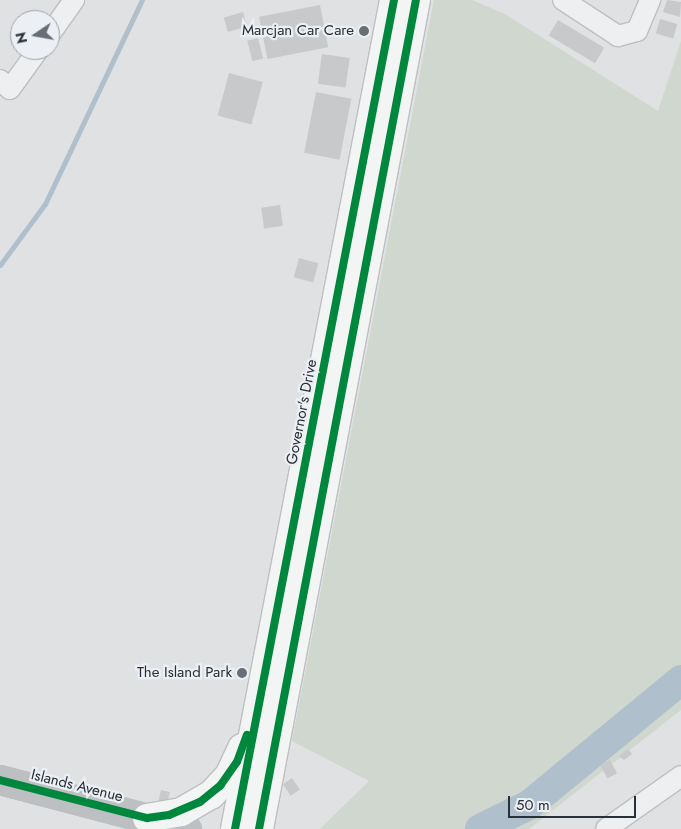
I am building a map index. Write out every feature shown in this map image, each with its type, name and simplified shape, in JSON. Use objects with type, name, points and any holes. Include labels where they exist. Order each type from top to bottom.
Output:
[{"type":"highway","name":"Governor's Drive","points":[[235,829],[394,0]]},
{"type":"highway","points":[[259,829],[416,0]]},
{"type":"highway","points":[[147,818],[181,812],[220,786],[237,762],[260,700]]},
{"type":"street","points":[[60,20],[74,0]]},
{"type":"street","points":[[563,0],[618,36],[637,31],[650,0]]},
{"type":"street","points":[[0,80],[10,89],[31,60]]},
{"type":"street","points":[[606,829],[681,776]]},
{"type":"street","name":"Islands Avenue","points":[[0,780],[187,829]]},
{"type":"shaded area","points":[[434,0],[472,0],[505,14],[658,111],[681,41],[681,710],[529,829],[320,829],[369,781],[292,741]]},
{"type":"building","points":[[667,0],[681,2],[680,17],[663,12]]},
{"type":"building","points":[[320,5],[328,47],[267,59],[259,17]]},
{"type":"building","points":[[243,12],[247,26],[228,32],[224,18]]},
{"type":"building","points":[[660,19],[677,24],[673,38],[656,33]]},
{"type":"building","points":[[558,20],[604,48],[595,63],[549,35]]},
{"type":"building","points":[[258,38],[263,58],[252,61],[247,41]]},
{"type":"building","points":[[322,54],[350,58],[346,88],[318,84]]},
{"type":"building","points":[[229,73],[263,82],[251,125],[218,116]]},
{"type":"building","points":[[316,92],[351,99],[340,160],[304,153]]},
{"type":"building","points":[[280,205],[283,226],[264,228],[261,208]]},
{"type":"building","points":[[299,258],[318,263],[313,282],[294,277]]},
{"type":"building","points":[[628,749],[632,754],[624,760],[619,756]]},
{"type":"building","points":[[610,760],[617,773],[607,778],[600,765]]},
{"type":"building","points":[[292,778],[300,790],[291,796],[283,784]]},
{"type":"building","points":[[161,790],[170,792],[167,805],[158,803]]},
{"type":"waterway","points":[[0,265],[45,204],[142,0]]},
{"type":"waterway","points":[[480,829],[529,805],[681,680]]},
{"type":"cycle path","points":[[235,829],[394,0]]},
{"type":"cycle path","points":[[259,829],[416,0]]},
{"type":"cycle path","points":[[0,780],[147,818],[169,815],[200,802],[220,786],[237,762],[247,735]]},
{"type":"place","name":"Marcjan Car Care","points":[[364,31]]},
{"type":"place","name":"The Island Park","points":[[242,673]]}]
